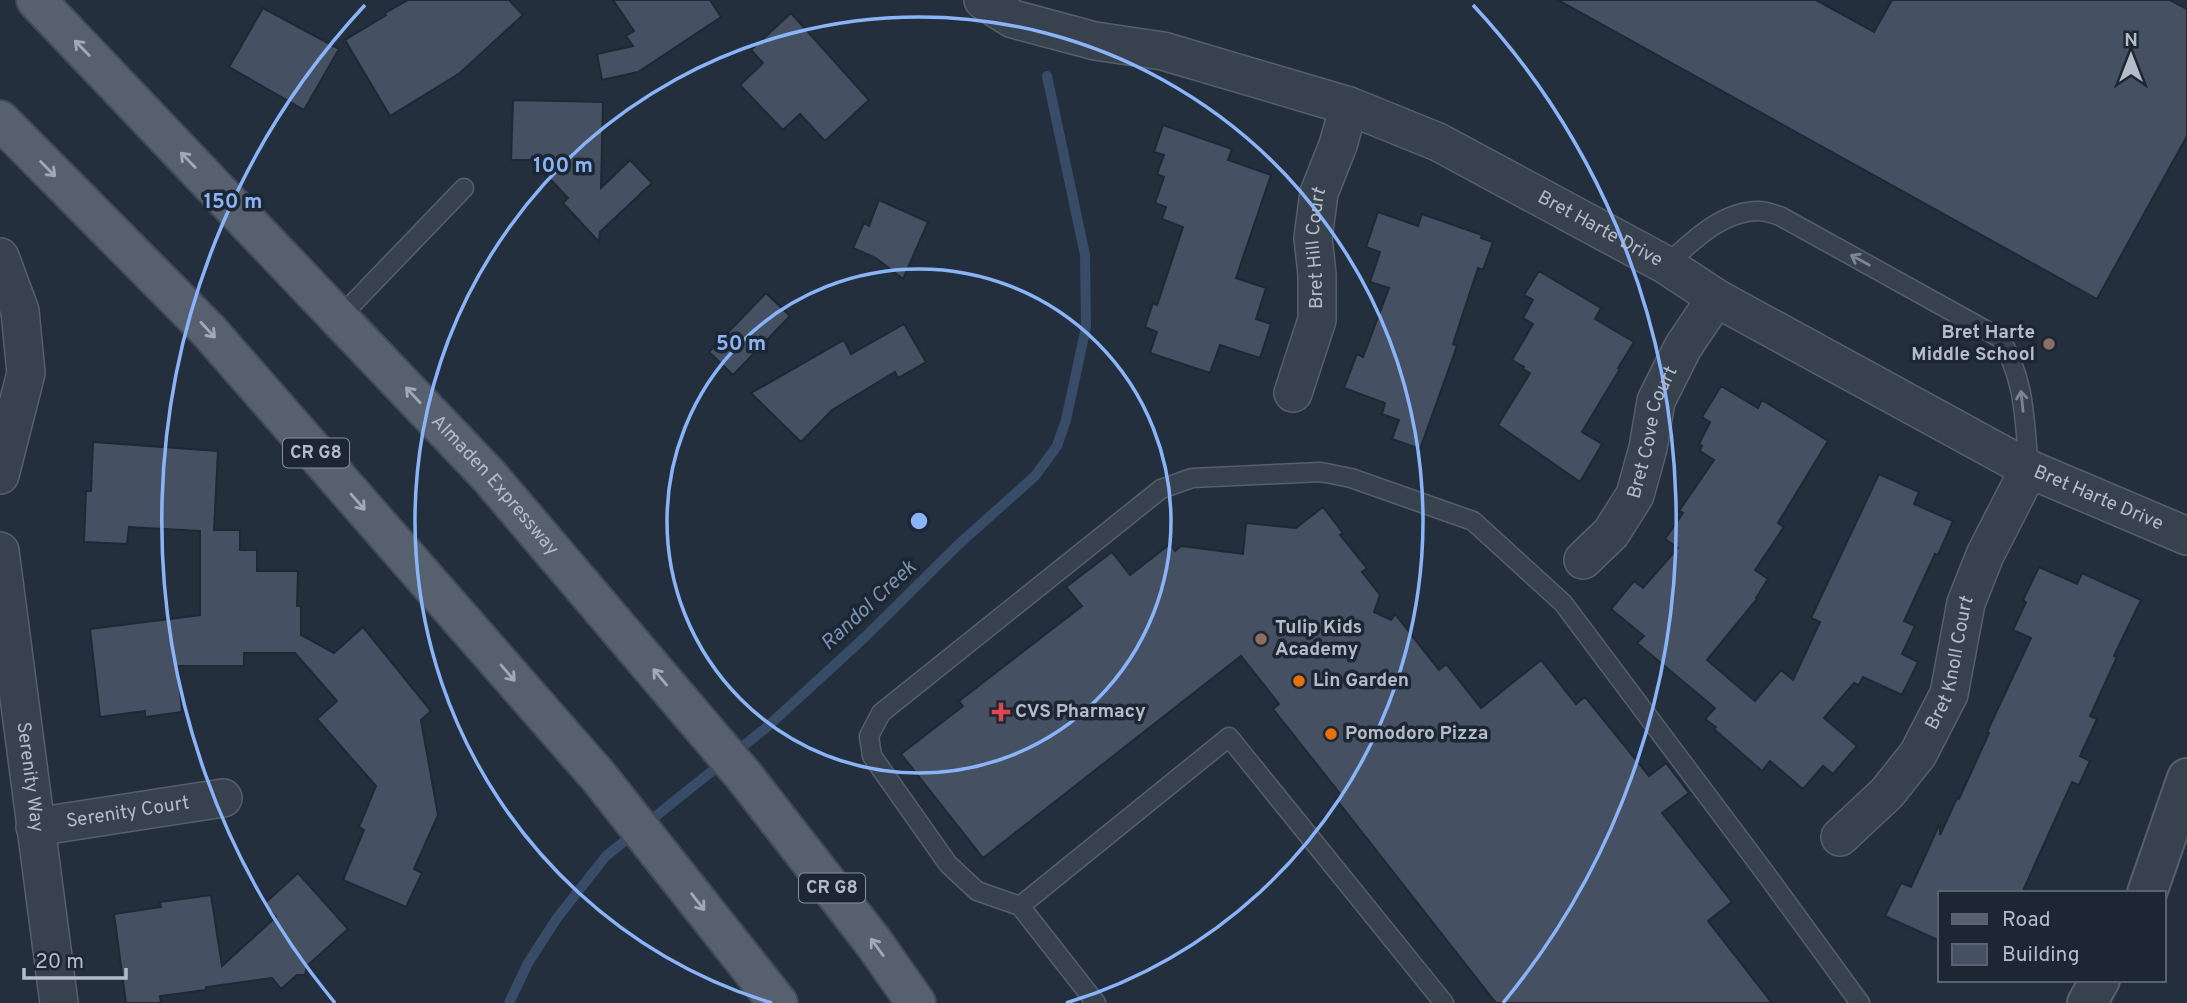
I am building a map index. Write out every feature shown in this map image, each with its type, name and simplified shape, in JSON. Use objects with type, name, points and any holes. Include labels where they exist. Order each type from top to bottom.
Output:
[{"type":"main road","name":"Almaden Expressway","points":[[36,0],[489,476],[744,776],[874,943],[916,1003]]},
{"type":"main road","name":"CR G8","points":[[0,120],[208,330],[617,800],[778,1003]]},
{"type":"street","name":"Bret Harte Drive","points":[[983,0],[1013,19],[1095,41],[1163,51],[1349,106],[1438,142],[1665,265],[1716,298],[2029,468],[2187,537]]},
{"type":"street","name":"Bret Hill Court","points":[[1293,393],[1317,320],[1317,274],[1313,239],[1319,193],[1338,145],[1349,106]]},
{"type":"street","points":[[0,257],[20,311],[26,373],[0,475]]},
{"type":"street","name":"Bret Cove Court","points":[[1583,560],[1611,533],[1635,495],[1648,448],[1656,401],[1684,346],[1716,298]]},
{"type":"street","name":"Bret Knoll Court","points":[[1840,838],[1887,793],[1918,754],[1948,694],[1966,603],[1985,555],[2029,468]]},
{"type":"street","name":"Serenity Way","points":[[0,551],[59,1003]]},
{"type":"street","points":[[2148,891],[2187,778]]},
{"type":"street","name":"Serenity Court","points":[[35,827],[223,798]]},
{"type":"street","points":[[2087,1003],[2098,982]]},
{"type":"lane","points":[[339,318],[464,188]]},
{"type":"lane","points":[[1665,265],[1710,227],[1739,214],[1761,211],[1780,216],[2000,338],[2012,359],[2021,386],[2029,468]]},
{"type":"lane","points":[[1096,1003],[1020,906],[977,891],[948,864],[872,756],[869,736],[881,713],[1161,489],[1192,478],[1321,472],[1351,478],[1474,521],[1563,603],[1860,1003]]},
{"type":"lane","points":[[1020,906],[1229,737],[1444,1003]]},
{"type":"building","points":[[408,0],[509,0],[523,15],[460,73],[390,116],[345,40]]},
{"type":"building","points":[[613,0],[710,0],[721,17],[638,72],[602,80],[597,54],[633,46],[626,36],[634,31]]},
{"type":"building","points":[[1558,0],[1816,0],[1874,32],[1892,0],[2170,0],[2187,9],[2187,136],[2097,299]]},
{"type":"building","points":[[263,8],[339,49],[304,110],[229,67]]},
{"type":"building","points":[[791,13],[869,100],[825,141],[800,114],[783,130],[740,85],[763,63],[751,50]]},
{"type":"building","points":[[513,100],[603,102],[601,188],[630,160],[652,183],[600,232],[599,242],[563,203],[568,198],[532,160],[511,160]]},
{"type":"building","points":[[1163,125],[1232,149],[1228,160],[1271,175],[1236,278],[1266,288],[1256,319],[1271,324],[1260,358],[1220,345],[1210,373],[1150,353],[1157,332],[1145,327],[1153,303],[1157,305],[1183,227],[1162,219],[1166,207],[1155,203],[1164,177],[1157,174],[1164,155],[1154,152]]},
{"type":"building","points":[[879,200],[928,222],[903,279],[876,258],[853,248],[864,223],[869,226]]},
{"type":"building","points":[[1378,212],[1418,226],[1422,214],[1482,235],[1481,238],[1493,242],[1483,270],[1478,268],[1453,344],[1457,346],[1420,449],[1392,439],[1399,420],[1382,414],[1385,403],[1344,388],[1357,354],[1363,357],[1389,288],[1370,282],[1380,252],[1366,247]]},
{"type":"building","points":[[1539,271],[1601,308],[1595,319],[1634,342],[1582,432],[1602,444],[1580,482],[1498,425],[1530,373],[1512,360],[1533,324],[1523,318],[1533,300],[1524,295]]},
{"type":"building","points":[[766,293],[790,316],[733,375],[709,352]]},
{"type":"building","points":[[904,324],[926,362],[898,378],[895,372],[832,410],[801,442],[751,393],[844,340],[851,354]]},
{"type":"building","points":[[1721,386],[1758,408],[1762,400],[1828,441],[1778,523],[1784,527],[1755,570],[1768,579],[1757,599],[1707,660],[1755,701],[1781,670],[1793,680],[1820,622],[1811,618],[1879,474],[1919,492],[1914,504],[1953,521],[1904,621],[1915,626],[1902,654],[1918,662],[1902,695],[1863,677],[1859,685],[1854,683],[1824,718],[1857,746],[1833,774],[1823,766],[1803,789],[1770,761],[1762,771],[1714,729],[1716,727],[1705,719],[1715,708],[1637,643],[1644,636],[1611,609],[1634,581],[1643,588],[1678,548],[1665,539],[1683,513],[1679,511],[1714,460],[1700,451],[1702,446],[1699,444],[1710,422],[1702,417]]},
{"type":"building","points":[[93,442],[218,451],[214,530],[240,530],[240,550],[257,550],[257,571],[298,571],[297,606],[301,606],[301,635],[334,653],[363,627],[431,711],[421,720],[438,815],[414,869],[422,873],[406,907],[343,880],[364,830],[359,827],[376,786],[317,719],[337,701],[295,653],[244,653],[244,666],[178,666],[182,712],[145,717],[145,711],[100,717],[90,629],[200,615],[200,531],[129,527],[127,544],[84,542],[86,491],[91,491]]},
{"type":"building","points":[[1323,507],[1343,533],[1340,535],[1367,568],[1362,572],[1380,595],[1374,612],[1391,620],[1395,614],[1439,670],[1446,664],[1481,708],[1541,660],[1576,704],[1585,697],[1649,776],[1666,763],[1689,793],[1662,813],[1732,902],[1708,921],[1772,1003],[1496,1003],[1336,799],[1341,795],[1273,709],[1279,704],[1241,656],[983,858],[901,754],[963,706],[959,701],[1082,606],[1066,587],[1112,552],[1130,575],[1170,544],[1175,551],[1181,546],[1243,554],[1246,523],[1296,528]]},
{"type":"building","points":[[2039,567],[2077,584],[2082,573],[2141,600],[2114,656],[2117,657],[2090,716],[2097,719],[2080,756],[2090,761],[2079,785],[2072,782],[2023,891],[1938,891],[1938,940],[1885,916],[1901,883],[1911,887],[1940,823],[1940,835],[1957,798],[1959,799],[2031,638],[2013,630],[2026,602],[2023,600]]},
{"type":"building","points":[[298,873],[348,929],[307,966],[305,975],[297,975],[281,989],[272,978],[160,996],[161,1003],[126,1003],[114,914],[161,907],[160,902],[211,895],[222,966],[276,917],[264,904]]},
{"type":"waterway","name":"Randol Creek","points":[[509,1003],[528,963],[557,918],[606,856],[767,727],[865,637],[959,544],[1035,476],[1057,446],[1066,420],[1086,327],[1085,255],[1047,76]]},
{"type":"place","name":"Bret Harte Middle School","points":[[2049,344]]},
{"type":"place","name":"Tulip Kids Academy","points":[[1261,639]]},
{"type":"place","name":"Lin Garden","points":[[1299,681]]},
{"type":"place","name":"CVS Pharmacy","points":[[1001,712]]},
{"type":"place","name":"Pomodoro Pizza","points":[[1331,734]]}]
